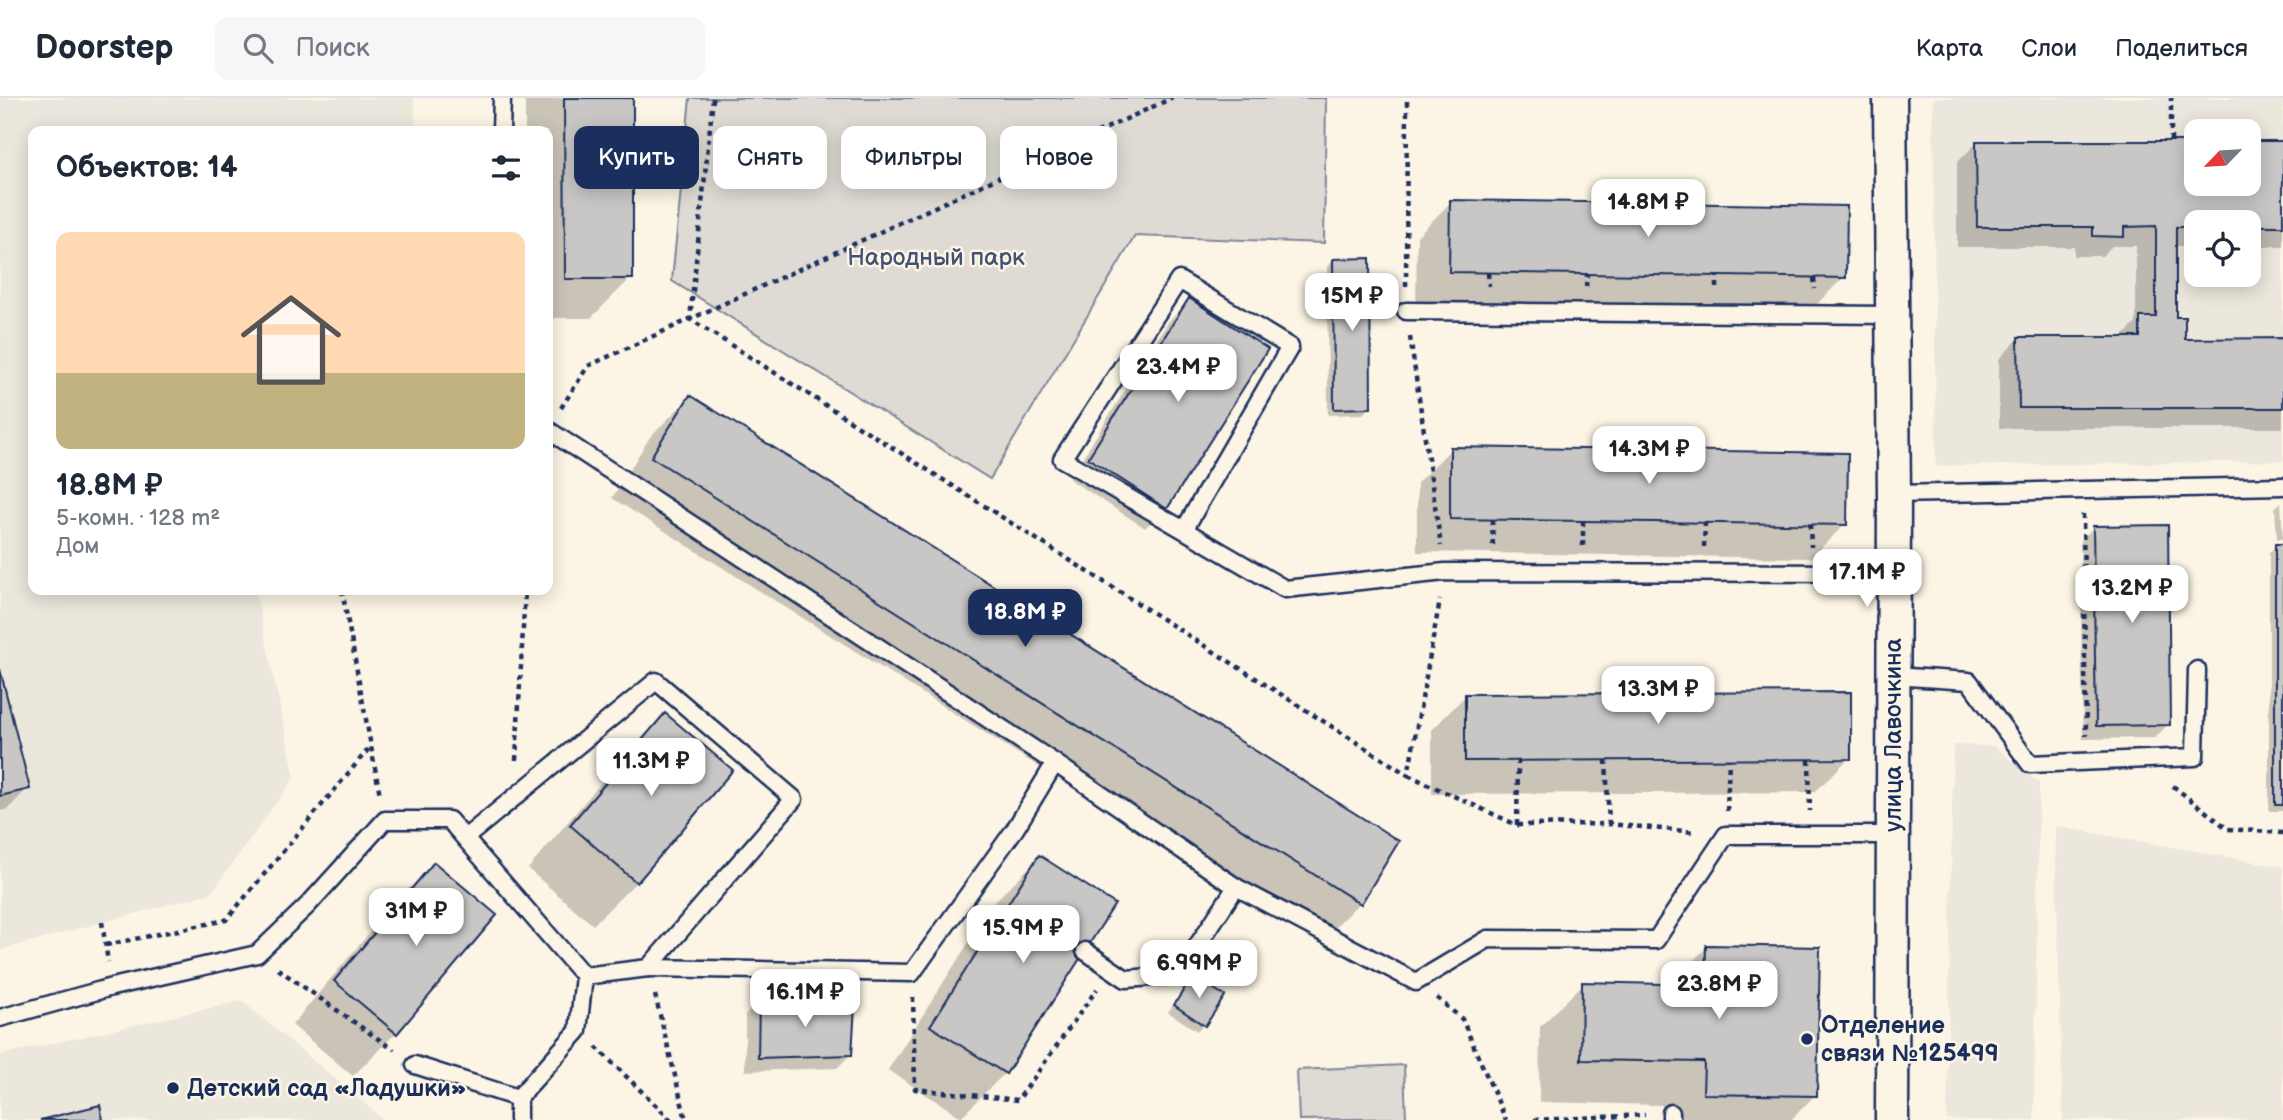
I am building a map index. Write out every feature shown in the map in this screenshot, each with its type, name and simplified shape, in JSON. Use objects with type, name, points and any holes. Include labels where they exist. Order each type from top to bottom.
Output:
[{"type":"street","name":"улица Лавочкина","points":[[1890,98],[1894,494],[1892,1120]]},
{"type":"lane","points":[[501,126],[502,98]]},
{"type":"lane","points":[[1184,530],[1290,346],[1179,280],[1062,459],[1285,589],[1445,572],[1893,573]]},
{"type":"lane","points":[[1406,311],[1892,315]]},
{"type":"lane","points":[[553,425],[1236,887],[1416,982],[1488,939],[1657,940],[1726,835],[1893,835]]},
{"type":"lane","points":[[1894,494],[2283,486]]},
{"type":"lane","points":[[1893,676],[1969,681],[2030,764],[2195,757],[2197,670]]},
{"type":"lane","points":[[465,838],[656,681],[794,799],[648,968]]},
{"type":"lane","points":[[584,976],[648,968],[912,973],[1016,829],[1055,763]]},
{"type":"lane","points":[[0,1018],[113,987],[257,954],[308,905],[385,820],[449,820],[584,976],[579,1031],[517,1098],[518,1120]]},
{"type":"lane","points":[[1085,951],[1126,979],[1178,975],[1236,887]]},
{"type":"lane","points":[[415,1065],[517,1098]]},
{"type":"path","points":[[690,319],[713,98]]},
{"type":"path","points":[[553,421],[588,366],[1172,98]]},
{"type":"path","points":[[1407,98],[1406,311],[1445,572],[1408,775]]},
{"type":"path","points":[[2171,98],[2171,141]]},
{"type":"path","points":[[690,319],[1408,775],[1517,825],[1609,824],[1726,835],[1729,759]]},
{"type":"path","points":[[2082,490],[2086,762]]},
{"type":"path","points":[[343,595],[385,820]]},
{"type":"path","points":[[516,766],[525,595]]},
{"type":"path","points":[[106,945],[226,920],[371,746]]},
{"type":"path","points":[[1809,759],[1811,836]]},
{"type":"path","points":[[1517,825],[1518,760]]},
{"type":"path","points":[[1606,760],[1609,824]]},
{"type":"path","points":[[2139,760],[2228,829],[2283,833]]},
{"type":"path","points":[[102,922],[113,987]]},
{"type":"path","points":[[257,954],[415,1065]]},
{"type":"path","points":[[648,968],[686,1120]]},
{"type":"path","points":[[912,973],[915,1089],[1018,1100],[1112,969]]},
{"type":"path","points":[[1416,982],[1462,1018],[1506,1120]]},
{"type":"path","points":[[579,1031],[671,1120]]},
{"type":"path","points":[[1534,1120],[1671,1117]]},
{"type":"shaded area","points":[[0,98],[414,98],[416,126],[28,126],[28,595],[256,595],[295,777],[211,893],[0,950]]},
{"type":"shaded area","points":[[1933,98],[2283,98],[2283,461],[1936,466]]},
{"type":"shaded area","points":[[1953,745],[1994,746],[2039,783],[2034,1120],[1947,1120]]},
{"type":"shaded area","points":[[2055,826],[2283,867],[2283,1120],[2063,1120]]},
{"type":"shaded area","name":"Детский сад «Ладушки»","points":[[242,1001],[384,1120],[0,1120],[0,1055]]},
{"type":"green space","name":"Народный парк","points":[[690,98],[1326,98],[1324,243],[1135,236],[990,479],[672,281],[681,189],[699,189],[699,126],[687,126]]},
{"type":"green space","points":[[1404,1065],[1406,1118],[1299,1120],[1297,1070]]},
{"type":"building","points":[[564,98],[633,98],[633,126],[574,126],[574,189],[633,189],[633,279],[565,279]]},
{"type":"building","points":[[1976,141],[2184,141],[2184,196],[2261,196],[2261,141],[2283,141],[2283,226],[2261,226],[2261,210],[2184,210],[2184,227],[2176,227],[2176,317],[2185,317],[2185,339],[2283,338],[2283,408],[2019,408],[2018,337],[2140,337],[2140,317],[2156,317],[2156,226],[2124,227],[2124,237],[2093,236],[2093,227],[1977,227]]},
{"type":"building","points":[[1450,200],[1847,206],[1846,278],[1449,272]]},
{"type":"building","points":[[1370,258],[1371,408],[1334,409],[1333,259]]},
{"type":"building","points":[[1189,298],[1268,349],[1167,509],[1088,458]]},
{"type":"building","points":[[690,395],[1399,841],[1361,904],[651,457]]},
{"type":"building","points":[[1450,447],[1848,453],[1847,525],[1450,519]]},
{"type":"building","points":[[2168,525],[2170,725],[2096,726],[2093,526]]},
{"type":"building","points":[[2275,544],[2283,544],[2283,805],[2275,805]]},
{"type":"building","points":[[0,669],[30,789],[0,796]]},
{"type":"building","points":[[1851,692],[1851,759],[1465,761],[1465,694]]},
{"type":"building","points":[[665,713],[733,770],[637,883],[570,825]]},
{"type":"building","points":[[1039,855],[1115,904],[1006,1074],[930,1026]]},
{"type":"building","points":[[434,862],[497,915],[397,1034],[334,981]]},
{"type":"building","points":[[1706,945],[1820,947],[1817,1096],[1703,1094],[1704,1062],[1581,1060],[1582,982],[1705,985]]},
{"type":"building","points":[[1193,975],[1225,996],[1205,1026],[1174,1005]]},
{"type":"building","points":[[759,1000],[855,1005],[852,1055],[758,1058]]},
{"type":"building","points":[[100,1105],[103,1120],[40,1120]]},
{"type":"place","name":"Отделение связи №125499","points":[[1807,1039]]},
{"type":"place","name":"Детский сад «Ладушки»","points":[[173,1088]]}]
